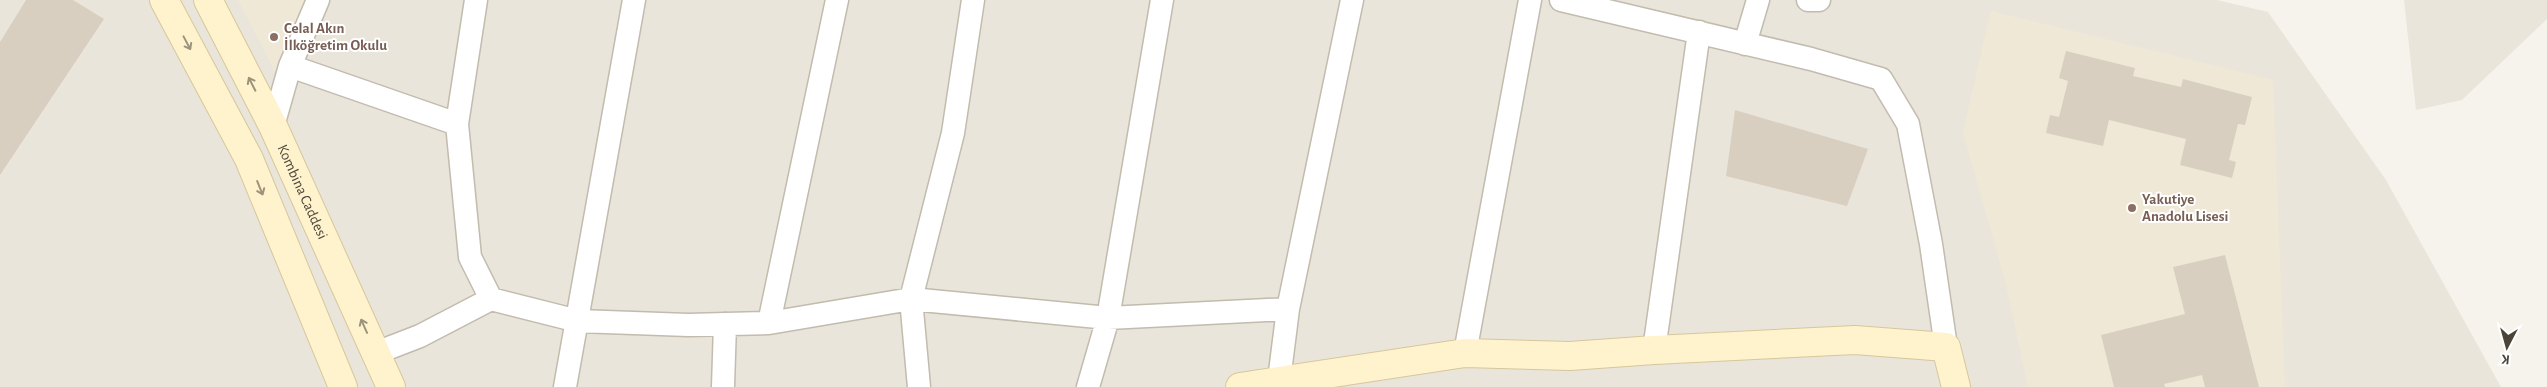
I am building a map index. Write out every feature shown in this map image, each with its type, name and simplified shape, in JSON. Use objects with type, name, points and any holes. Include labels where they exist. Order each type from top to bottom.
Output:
[{"type":"main road","points":[[164,0],[249,159],[343,387]]},
{"type":"main road","name":"Kombina Caddesi","points":[[208,0],[273,126],[391,387]]},
{"type":"main road","points":[[1240,387],[1465,353],[1570,356],[1855,340],[1946,347],[1956,387]]},
{"type":"street","points":[[273,126],[290,66],[318,0]]},
{"type":"street","points":[[476,0],[457,124],[470,257],[491,299]]},
{"type":"street","points":[[566,387],[634,0]]},
{"type":"street","points":[[768,323],[837,0]]},
{"type":"street","points":[[919,387],[911,299],[953,133],[972,0]]},
{"type":"street","points":[[1088,387],[1108,318],[1162,0]]},
{"type":"street","points":[[1279,380],[1288,309],[1352,0]]},
{"type":"street","points":[[1465,353],[1530,0]]},
{"type":"street","points":[[1560,0],[1811,59],[1881,79],[1908,124],[1931,244],[1946,347]]},
{"type":"street","points":[[1745,44],[1758,0]]},
{"type":"street","points":[[1808,0],[1819,0]]},
{"type":"street","points":[[1654,350],[1699,32]]},
{"type":"street","points":[[290,66],[457,124]]},
{"type":"street","points":[[376,353],[420,336],[491,299],[578,321],[725,324],[768,323],[911,299],[1108,318],[1288,309]]},
{"type":"street","points":[[723,387],[725,324]]},
{"type":"shaded area","points":[[0,0],[2217,0],[2268,12],[2386,180],[2501,387],[0,387]]},
{"type":"shaded area","name":"Celal Akın İlköğretim Okulu","points":[[238,0],[309,0],[276,73]]},
{"type":"shaded area","points":[[2404,0],[2547,0],[2547,19],[2462,100],[2416,110]]},
{"type":"shaded area","name":"Yakutiye Anadolu Lisesi","points":[[1991,11],[2273,80],[2285,387],[2028,387],[2006,284],[1963,132]]},
{"type":"building","points":[[26,0],[73,0],[104,19],[0,175],[0,42]]},
{"type":"building","points":[[2066,51],[2135,68],[2133,76],[2181,87],[2183,79],[2252,97],[2245,125],[2238,124],[2229,160],[2236,162],[2232,178],[2180,165],[2186,139],[2109,120],[2103,146],[2046,133],[2050,115],[2059,117],[2068,81],[2059,78]]},
{"type":"building","points":[[1735,110],[1868,149],[1847,206],[1726,176]]},
{"type":"building","points":[[2225,255],[2259,387],[2205,387],[2202,375],[2164,384],[2165,387],[2114,387],[2101,335],[2185,314],[2173,267]]},
{"type":"place","name":"Celal Akın İlköğretim Okulu","points":[[274,37]]},
{"type":"place","name":"Yakutiye Anadolu Lisesi","points":[[2132,208]]}]
